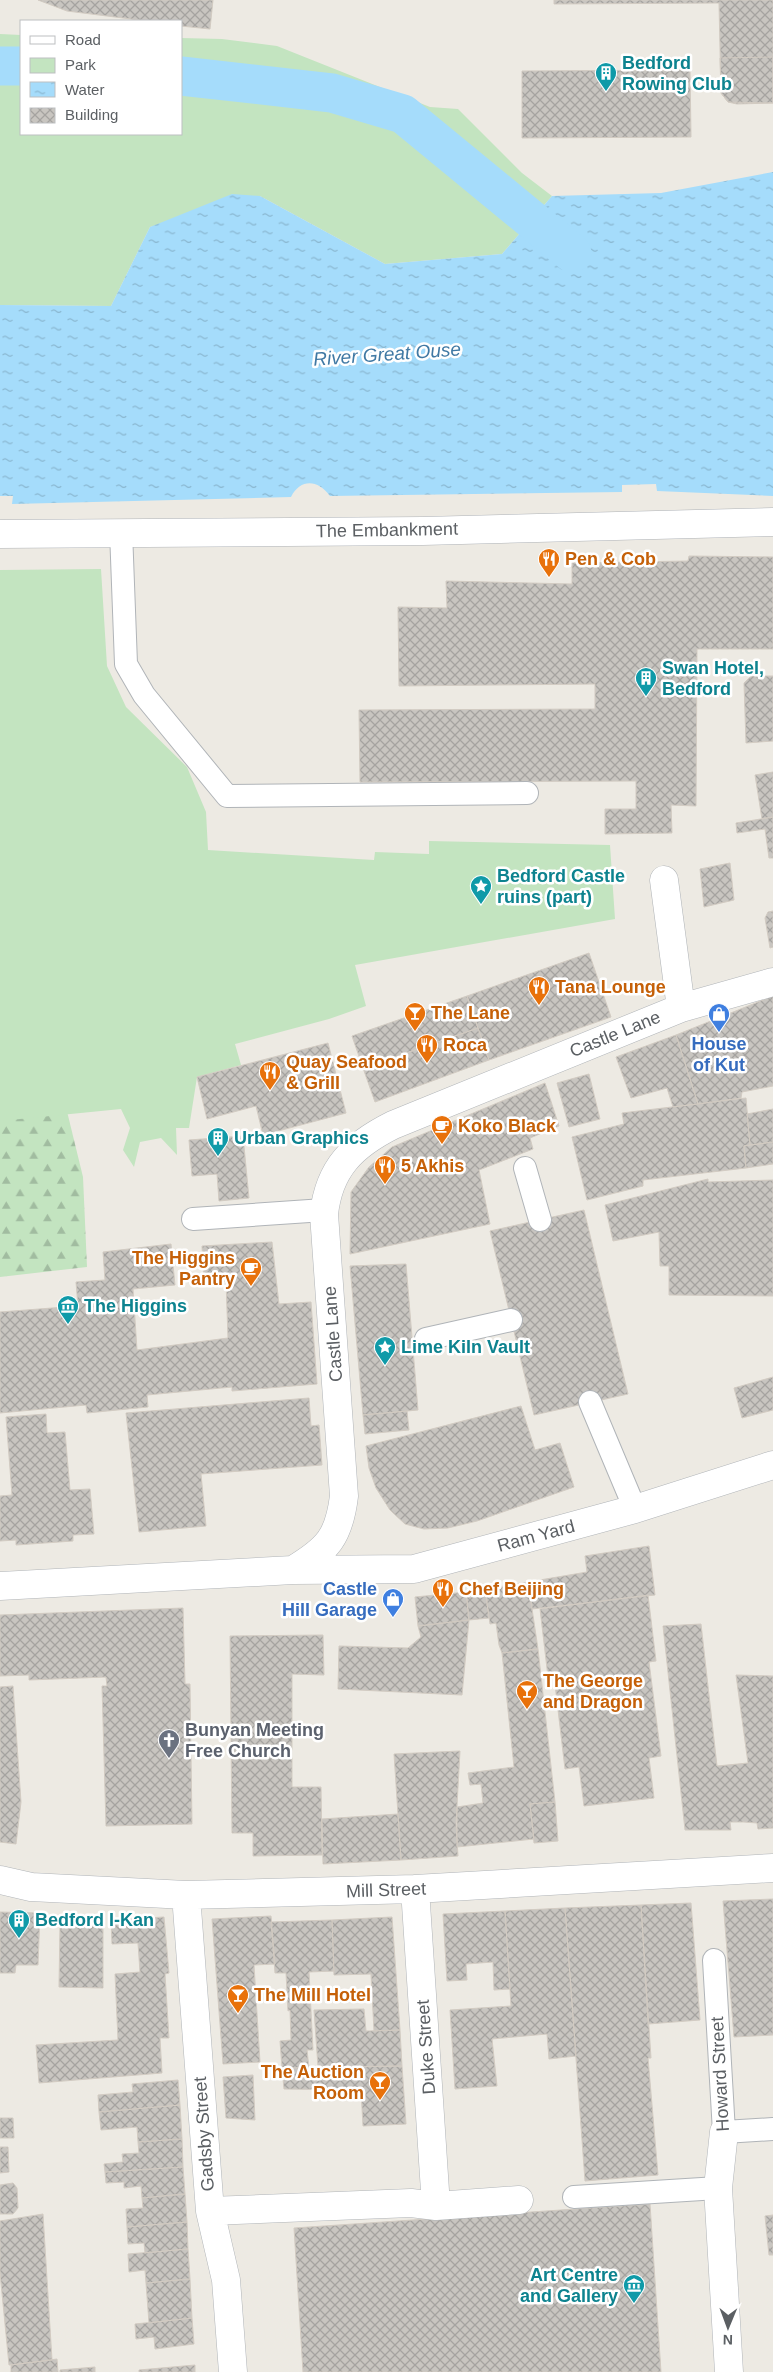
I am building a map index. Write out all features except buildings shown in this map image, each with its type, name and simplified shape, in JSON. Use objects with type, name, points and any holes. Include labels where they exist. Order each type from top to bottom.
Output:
[{"type":"street","name":"The Embankment","points":[[0,534],[121,531],[422,531],[773,522]]},
{"type":"street","name":"Castle Lane","points":[[664,880],[681,1008]]},
{"type":"street","name":"Castle Lane","points":[[294,1570],[313,1558],[332,1539],[341,1520],[344,1496],[324,1210],[326,1195],[336,1172],[367,1138],[393,1125],[681,1008],[773,982]]},
{"type":"street","name":"Ram Yard","points":[[294,1570],[414,1569],[635,1509],[773,1465]]},
{"type":"street","points":[[0,1586],[294,1570]]},
{"type":"street","name":"Mill Street","points":[[0,1880],[30,1887],[186,1894],[415,1889],[773,1868]]},
{"type":"street","name":"Duke Street","points":[[415,1889],[436,2206]]},
{"type":"street","name":"Gadsby Street","points":[[186,1894],[210,2212],[226,2280],[233,2372]]},
{"type":"street","name":"Howard Street","points":[[724,2132],[718,2188],[729,2372]]},
{"type":"street","points":[[210,2212],[412,2203],[436,2206],[519,2200]]},
{"type":"lane","points":[[121,531],[126,664],[144,695],[227,796],[527,793]]},
{"type":"lane","points":[[525,1168],[540,1220]]},
{"type":"lane","points":[[193,1219],[324,1210]]},
{"type":"lane","points":[[426,1339],[512,1320]]},
{"type":"lane","points":[[590,1402],[635,1509]]},
{"type":"lane","name":"Howard Street","points":[[714,1960],[724,2132]]},
{"type":"lane","points":[[724,2132],[773,2129]]},
{"type":"lane","points":[[574,2197],[718,2188]]},
{"type":"green space","points":[[0,34],[20,35],[20,135],[182,135],[182,38],[222,39],[277,46],[430,107],[458,109],[522,173],[552,196],[502,254],[385,264],[260,196],[150,227],[111,306],[0,305]]},
{"type":"green space","points":[[101,569],[107,666],[126,707],[187,767],[206,812],[208,850],[374,860],[375,852],[429,854],[429,841],[610,845],[615,919],[355,965],[366,1006],[329,1019],[235,1044],[241,1065],[197,1077],[189,1128],[176,1128],[177,1155],[161,1138],[140,1142],[134,1167],[123,1150],[130,1128],[121,1109],[0,1121],[0,570]]},
{"type":"green space","points":[[0,1013],[64,1099],[83,1177],[87,1267],[0,1277]]},
{"type":"water","name":"River Great Ouse","points":[[773,172],[773,496],[657,491],[656,484],[622,485],[622,492],[330,496],[320,487],[310,483],[300,487],[291,497],[12,504],[13,496],[0,496],[0,305],[111,306],[150,227],[232,194],[260,196],[385,264],[502,254],[552,196],[661,193]]},
{"type":"waterway","points":[[0,66],[20,66]]},
{"type":"waterway","points":[[182,76],[332,93],[403,114],[572,253]]},
{"type":"place","name":"Bedford Rowing Club","points":[[606,92]]},
{"type":"place","name":"Pen & Cob","points":[[549,578]]},
{"type":"place","name":"Swan Hotel, Bedford","points":[[646,697]]},
{"type":"place","name":"Bedford Castle ruins (part)","points":[[481,905]]},
{"type":"place","name":"Tana Lounge","points":[[539,1006]]},
{"type":"place","name":"The Lane","points":[[415,1032]]},
{"type":"place","name":"House of Kut","points":[[719,1033]]},
{"type":"place","name":"Roca","points":[[427,1064]]},
{"type":"place","name":"Quay Seafood & Grill","points":[[270,1091]]},
{"type":"place","name":"Koko Black","points":[[442,1145]]},
{"type":"place","name":"Urban Graphics","points":[[218,1157]]},
{"type":"place","name":"5 Akhis","points":[[385,1185]]},
{"type":"place","name":"The Higgins Pantry","points":[[251,1287]]},
{"type":"place","name":"The Higgins","points":[[68,1325]]},
{"type":"place","name":"Lime Kiln Vault","points":[[385,1366]]},
{"type":"place","name":"Chef Beijing","points":[[443,1608]]},
{"type":"place","name":"Castle Hill Garage","points":[[393,1618]]},
{"type":"place","name":"The George and Dragon","points":[[527,1710]]},
{"type":"place","name":"Bunyan Meeting Free Church","points":[[169,1759]]},
{"type":"place","name":"Bedford I-Kan","points":[[19,1939]]},
{"type":"place","name":"The Mill Hotel","points":[[238,2014]]},
{"type":"place","name":"The Auction Room","points":[[380,2101]]},
{"type":"place","name":"Art Centre and Gallery","points":[[634,2304]]}]
